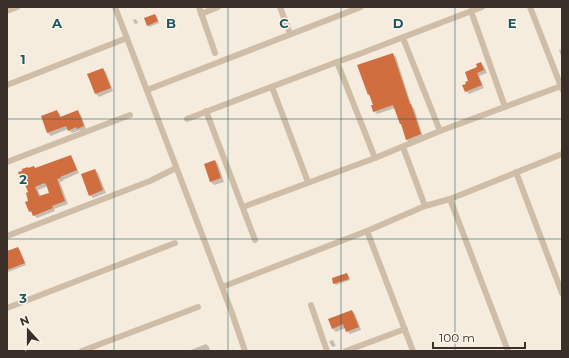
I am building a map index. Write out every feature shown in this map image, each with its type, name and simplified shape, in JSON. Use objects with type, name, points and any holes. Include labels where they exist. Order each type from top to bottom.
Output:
[{"type":"street","points":[[7,11],[17,7]]},
{"type":"street","points":[[115,7],[246,351]]},
{"type":"street","points":[[198,7],[215,52]]},
{"type":"street","points":[[201,14],[218,7]]},
{"type":"street","points":[[280,7],[290,34]]},
{"type":"street","points":[[147,90],[361,7]]},
{"type":"street","points":[[187,119],[482,7]]},
{"type":"street","points":[[243,207],[403,148],[440,131],[562,88],[530,7]]},
{"type":"street","points":[[471,11],[506,107]]},
{"type":"street","points":[[7,85],[127,38]]},
{"type":"street","points":[[403,38],[440,131]]},
{"type":"street","points":[[337,62],[375,158]]},
{"type":"street","points":[[272,87],[308,182]]},
{"type":"street","points":[[206,112],[255,240]]},
{"type":"street","points":[[7,162],[130,115]]},
{"type":"street","points":[[403,148],[425,206]]},
{"type":"street","points":[[222,287],[367,231],[425,206],[450,198],[562,154]]},
{"type":"street","points":[[7,236],[150,181],[176,168]]},
{"type":"street","points":[[516,172],[562,293]]},
{"type":"street","points":[[450,198],[508,351]]},
{"type":"street","points":[[367,231],[413,351]]},
{"type":"street","points":[[7,308],[175,243]]},
{"type":"street","points":[[311,305],[327,351]]},
{"type":"street","points":[[82,351],[198,307]]},
{"type":"street","points":[[346,351],[405,329]]},
{"type":"building","points":[[155,14],[158,21],[147,26],[144,18]]},
{"type":"building","points":[[393,53],[421,134],[406,140],[393,105],[373,112],[371,105],[373,105],[357,65]]},
{"type":"building","points":[[481,62],[484,70],[477,73],[482,85],[465,92],[462,85],[466,84],[465,82],[468,81],[465,72],[477,67],[476,64]]},
{"type":"building","points":[[103,68],[111,88],[95,94],[87,74]]},
{"type":"building","points":[[57,110],[60,117],[78,110],[84,126],[77,129],[76,127],[68,131],[66,126],[47,133],[41,116]]},
{"type":"building","points":[[71,155],[77,170],[57,179],[65,201],[52,206],[53,208],[33,216],[31,211],[29,212],[25,202],[28,201],[26,193],[28,192],[24,182],[22,183],[18,172],[28,167],[34,166],[35,168]],"holes":[[[44,183],[49,193],[39,196],[35,187]]]},
{"type":"building","points":[[215,160],[221,178],[210,182],[204,164]]},
{"type":"building","points":[[95,169],[103,190],[89,196],[81,174]]},
{"type":"building","points":[[18,247],[25,263],[7,270],[7,251]]},
{"type":"building","points":[[347,273],[349,279],[333,284],[332,278]]},
{"type":"building","points":[[352,310],[359,327],[346,332],[343,324],[332,329],[328,319]]}]
